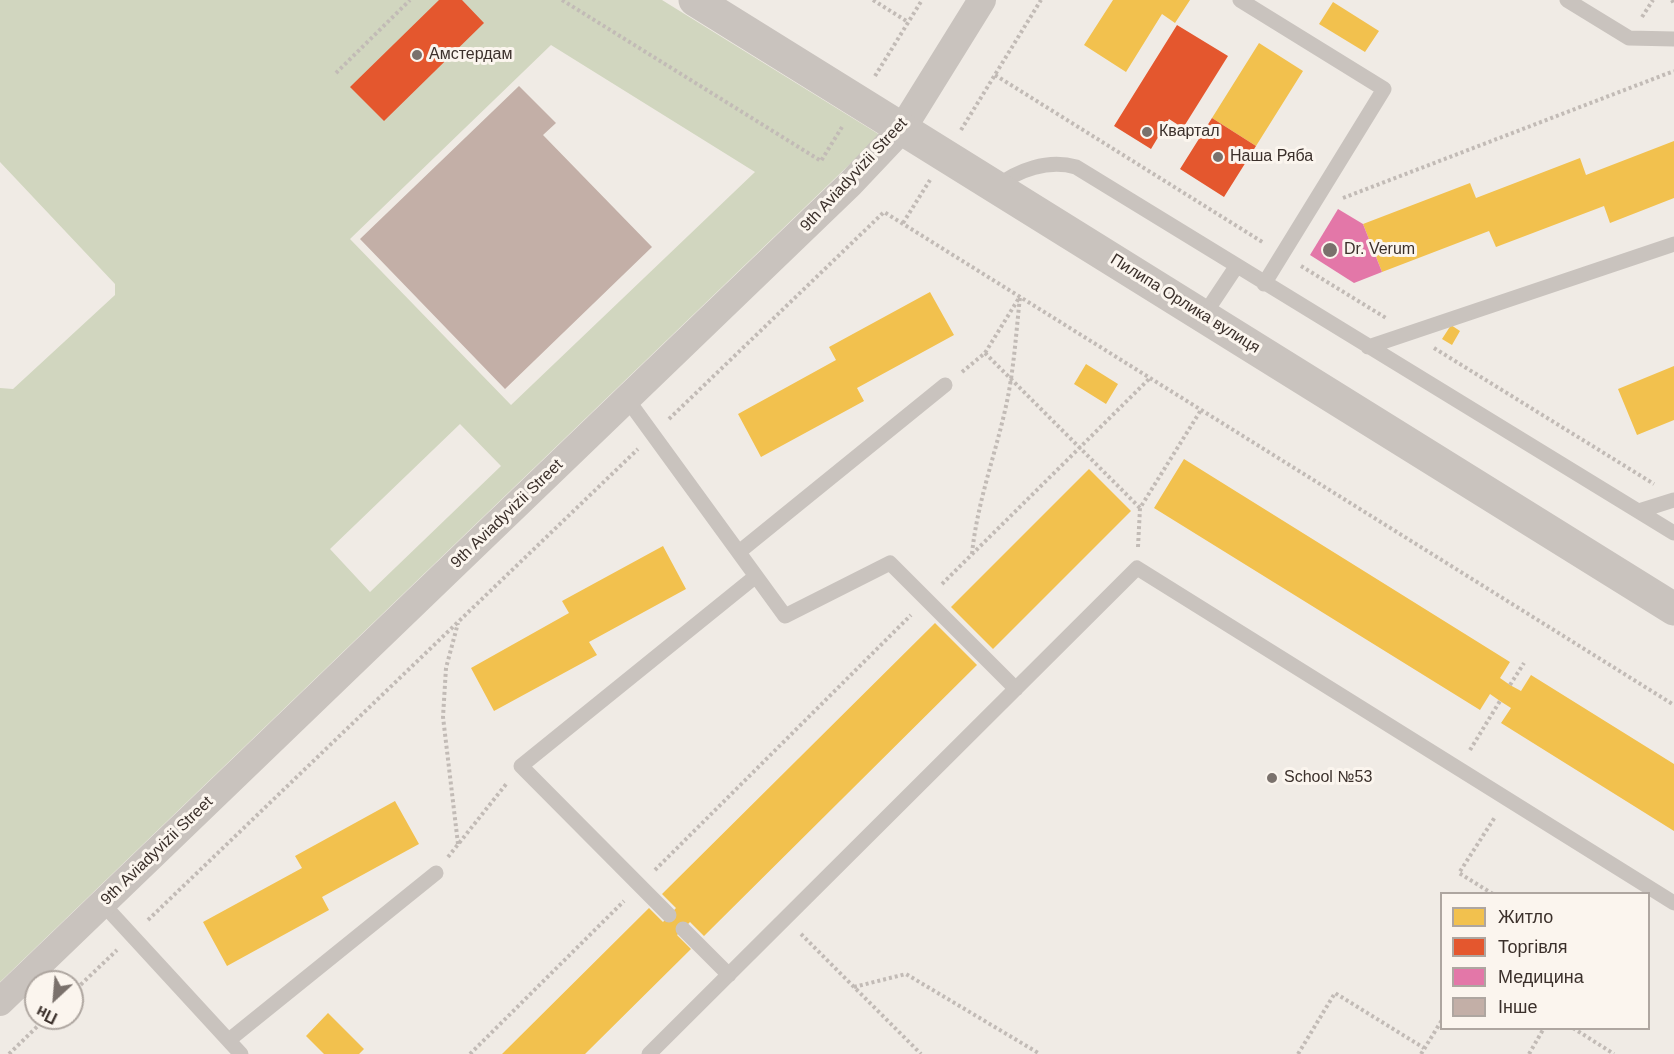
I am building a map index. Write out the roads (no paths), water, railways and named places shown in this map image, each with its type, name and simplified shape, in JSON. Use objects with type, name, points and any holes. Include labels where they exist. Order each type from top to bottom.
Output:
[{"type":"street","name":"Пилипа Орлика вулиця","points":[[694,0],[1674,609]]},
{"type":"street","name":"9th Aviadyvizii Street","points":[[0,1002],[850,184],[902,129],[982,0]]},
{"type":"lane","points":[[1240,0],[1384,89],[1264,284]]},
{"type":"lane","points":[[1567,0],[1629,38],[1674,39]]},
{"type":"lane","points":[[996,186],[1012,174],[1041,166],[1065,164],[1076,167],[1674,533]]},
{"type":"lane","points":[[1368,347],[1674,244]]},
{"type":"lane","points":[[1204,315],[1236,267]]},
{"type":"lane","points":[[739,552],[945,385]]},
{"type":"lane","points":[[627,399],[785,616],[890,563],[1016,689]]},
{"type":"lane","points":[[1639,511],[1669,495]]},
{"type":"lane","points":[[649,1054],[1137,568],[1674,903]]},
{"type":"lane","points":[[669,915],[520,766],[756,576]]},
{"type":"lane","points":[[229,1040],[436,873]]},
{"type":"lane","points":[[102,903],[241,1054]]},
{"type":"lane","points":[[683,929],[729,975]]},
{"type":"place","name":"Амстердам","points":[[417,55]]},
{"type":"place","name":"Квартал","points":[[1147,132]]},
{"type":"place","name":"Наша Ряба","points":[[1218,157]]},
{"type":"place","name":"Dr. Verum","points":[[1330,250]]},
{"type":"place","name":"School №53","points":[[1272,778]]}]
